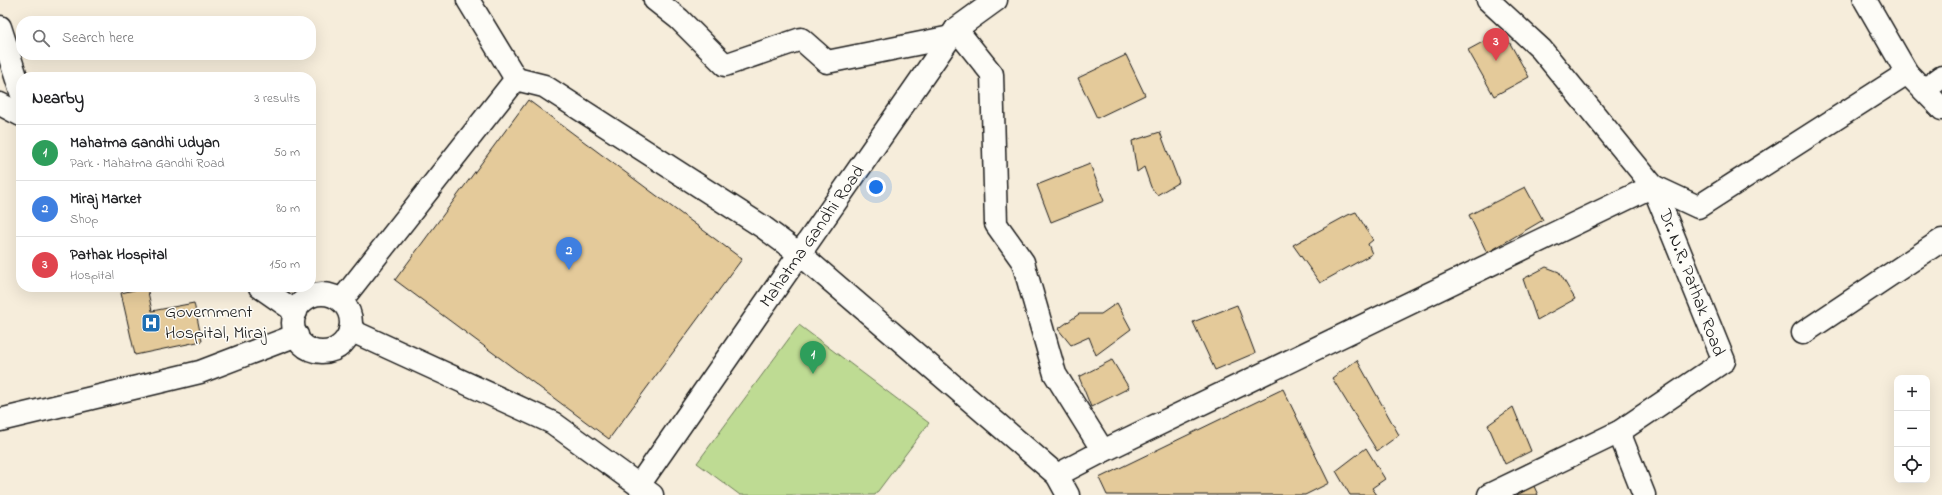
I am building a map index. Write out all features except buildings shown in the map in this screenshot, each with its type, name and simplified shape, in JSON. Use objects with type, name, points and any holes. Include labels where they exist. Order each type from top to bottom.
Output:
[{"type":"street","points":[[468,0],[516,79],[544,86],[763,227],[801,255],[1057,475],[1068,495]]},
{"type":"street","points":[[655,0],[679,19],[725,64],[801,39],[827,62],[954,33],[992,74],[996,224],[1023,262],[1055,374],[1103,451]]},
{"type":"street","name":"Dr. N.R. Pathak Road","points":[[1488,0],[1541,49],[1653,186],[1724,361],[1619,432],[1489,495]]},
{"type":"street","points":[[1865,0],[1907,73],[1942,109]]},
{"type":"street","name":"Mahatma Gandhi Road","points":[[641,492],[801,255],[954,33],[989,3]]},
{"type":"street","points":[[0,27],[16,77]]},
{"type":"street","points":[[1057,475],[1103,451],[1653,186],[1698,207],[1907,73]]},
{"type":"street","points":[[1924,90],[1942,77]]},
{"type":"street","points":[[341,301],[516,79]]},
{"type":"street","points":[[0,104],[16,112]]},
{"type":"street","points":[[1803,333],[1942,240]]},
{"type":"street","points":[[267,292],[296,312]]},
{"type":"street","points":[[324,294],[341,301],[346,306],[350,314],[350,330],[341,344],[326,351],[309,348],[297,336],[294,320],[296,312],[300,304],[307,298],[324,294]]},
{"type":"street","points":[[350,330],[554,423],[641,492]]},
{"type":"street","points":[[0,420],[200,372],[297,336]]},
{"type":"street","points":[[1619,432],[1644,495]]},
{"type":"green space","points":[[799,325],[929,423],[875,495],[740,495],[697,463]]},
{"type":"place","name":"Pathak Hospital","points":[[1496,61]]},
{"type":"place","name":"Miraj Market","points":[[569,270]]},
{"type":"place","name":"Government Hospital, Miraj","points":[[151,323]]},
{"type":"place","name":"Mahatma Gandhi Udyan","points":[[813,374]]}]
